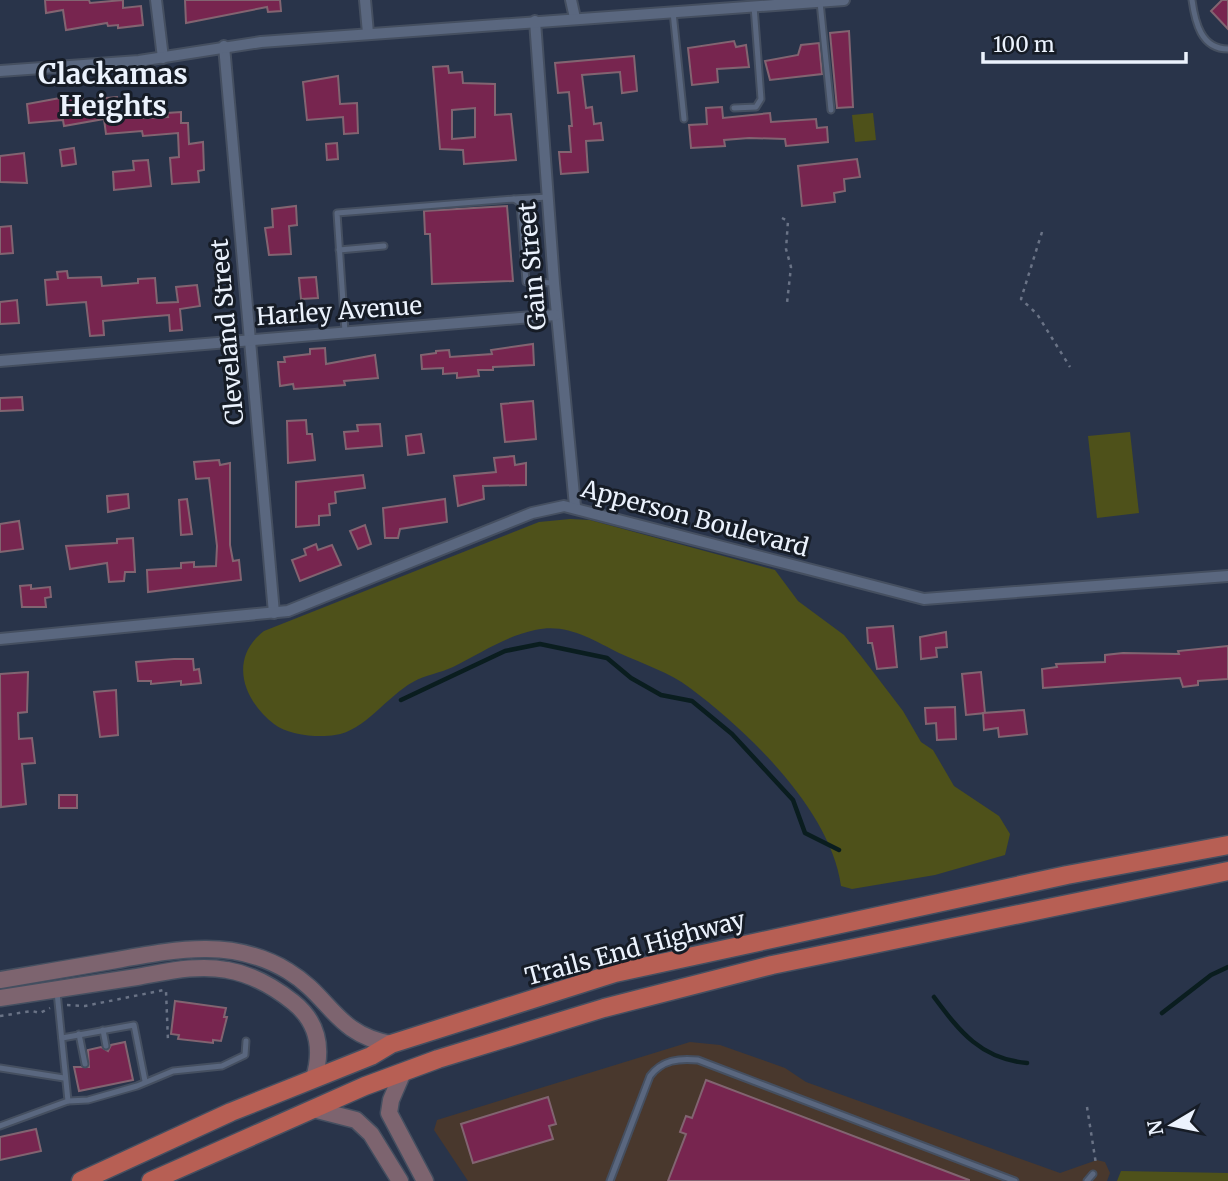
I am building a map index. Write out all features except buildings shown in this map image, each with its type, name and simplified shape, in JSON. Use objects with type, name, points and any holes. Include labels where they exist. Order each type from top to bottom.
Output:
[{"type":"highway","name":"Trails End Highway","points":[[81,1181],[231,1112],[371,1056],[391,1044],[628,970],[1067,875],[1228,845]]},
{"type":"highway","name":"Trails End Highway","points":[[151,1181],[403,1072],[509,1036],[697,982],[870,943],[1228,871]]},
{"type":"main road","points":[[0,980],[181,949],[235,950],[259,956],[297,976],[351,1030],[373,1041],[391,1044]]},
{"type":"main road","points":[[0,998],[205,967],[247,976],[267,984],[290,1000],[302,1010],[315,1029],[320,1051],[314,1078]]},
{"type":"main road","points":[[403,1072],[388,1113],[425,1181]]},
{"type":"main road","points":[[313,1110],[356,1120],[371,1134],[400,1181]]},
{"type":"street","points":[[156,0],[163,58]]},
{"type":"street","points":[[365,0],[368,33]]},
{"type":"street","points":[[572,0],[575,18]]},
{"type":"street","points":[[0,71],[163,58],[224,46],[368,33],[754,6],[777,2],[844,0]]},
{"type":"street","name":"Gain Street","points":[[534,21],[556,315],[575,506]]},
{"type":"street","name":"Cleveland Street","points":[[224,46],[274,613]]},
{"type":"street","name":"Harley Avenue","points":[[0,361],[556,315]]},
{"type":"street","name":"Apperson Boulevard","points":[[0,639],[274,613],[298,608],[532,513],[575,506],[923,599],[1228,576]]},
{"type":"lane","points":[[1192,0],[1197,25],[1205,40],[1220,49],[1228,49]]},
{"type":"lane","points":[[820,2],[831,110]]},
{"type":"lane","points":[[734,108],[756,107],[761,99],[754,6]]},
{"type":"lane","points":[[673,12],[684,119]]},
{"type":"lane","points":[[345,332],[337,213],[548,197]]},
{"type":"lane","points":[[514,199],[520,203],[526,282],[554,283]]},
{"type":"lane","points":[[339,250],[384,246]]},
{"type":"lane","points":[[54,971],[68,1101]]},
{"type":"lane","points":[[62,1038],[134,1025],[145,1081]]},
{"type":"lane","points":[[103,1030],[106,1046]]},
{"type":"lane","points":[[79,1034],[85,1065]]},
{"type":"lane","points":[[0,1126],[68,1101],[115,1092],[173,1071],[222,1066],[245,1055],[246,1041]]},
{"type":"lane","points":[[610,1181],[650,1076],[663,1064],[681,1058],[698,1060],[1015,1181]]},
{"type":"lane","points":[[0,1068],[64,1078]]},
{"type":"lane","points":[[114,1084],[115,1092]]},
{"type":"lane","points":[[90,1089],[92,1098]]},
{"type":"lane","points":[[1087,1181],[1093,1174]]},
{"type":"path","points":[[782,218],[788,221],[786,249],[791,267],[787,303]]},
{"type":"path","points":[[1042,232],[1021,299],[1037,314],[1070,367]]},
{"type":"path","points":[[0,1016],[32,1011],[40,1013],[59,1006],[80,1003],[85,1006],[164,989],[168,1041]]},
{"type":"path","points":[[1087,1107],[1096,1163],[1093,1174]]},
{"type":"shaded area","points":[[690,1042],[720,1045],[785,1068],[806,1082],[1060,1173],[1097,1160],[1105,1162],[1110,1173],[1107,1181],[468,1181],[434,1130],[437,1120]]},
{"type":"green space","points":[[873,113],[876,140],[855,142],[852,115]]},
{"type":"green space","points":[[1130,432],[1139,513],[1097,518],[1088,436]]},
{"type":"green space","points":[[590,520],[775,570],[798,601],[844,635],[903,711],[921,742],[933,750],[954,786],[999,816],[1010,834],[1005,855],[935,875],[852,889],[841,886],[834,858],[804,802],[784,775],[737,727],[673,677],[568,631],[547,628],[503,641],[453,667],[413,682],[356,727],[335,735],[312,736],[287,731],[274,724],[254,703],[244,678],[243,666],[246,653],[264,631],[539,522]]},
{"type":"green space","points":[[1121,1171],[1228,1173],[1228,1181],[1117,1181]]},
{"type":"waterway","points":[[401,700],[505,651],[540,644],[607,658],[631,678],[661,695],[692,701],[732,734],[793,800],[805,833],[839,850]]},
{"type":"waterway","points":[[1162,1013],[1211,975],[1228,967]]},
{"type":"waterway","points":[[934,997],[953,1022],[984,1050],[1027,1063]]},
{"type":"district","name":"Clackamas Heights","points":[[113,90]]}]
